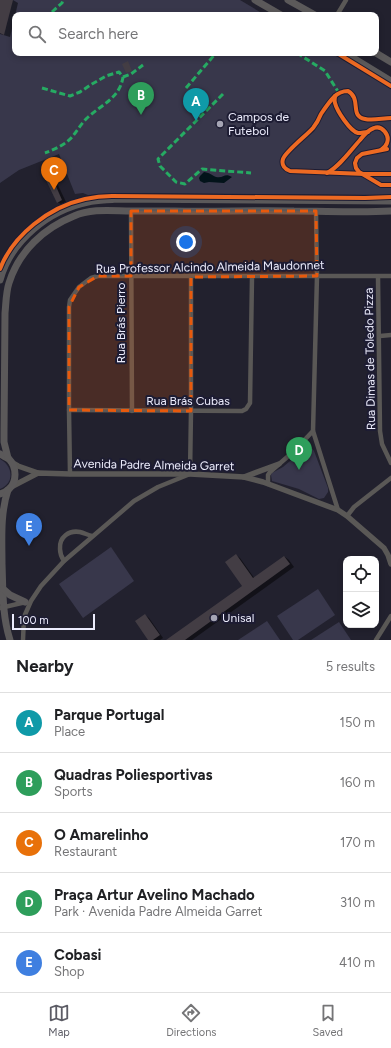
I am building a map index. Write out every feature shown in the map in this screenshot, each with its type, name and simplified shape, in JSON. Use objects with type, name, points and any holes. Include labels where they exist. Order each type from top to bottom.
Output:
[{"type":"main road","points":[[255,0],[276,12]]},
{"type":"main road","points":[[288,0],[310,12]]},
{"type":"main road","points":[[379,55],[391,62]]},
{"type":"main road","points":[[350,56],[391,81]]},
{"type":"main road","points":[[0,280],[8,259],[22,240],[32,230],[58,212],[88,202],[116,199],[391,201]]},
{"type":"main road","points":[[10,640],[5,627],[2,608],[3,505],[15,476],[4,442],[5,313],[8,290],[14,270],[20,258],[36,240],[48,230],[65,220],[76,215],[103,210],[391,211]]},
{"type":"main road","points":[[0,454],[9,460]]},
{"type":"main road","points":[[0,494],[9,489]]},
{"type":"main road","points":[[2,592],[28,602]]},
{"type":"street","points":[[339,12],[346,0]]},
{"type":"street","name":"Rua Brás Pierro","points":[[131,211],[132,411]]},
{"type":"street","points":[[316,211],[317,276],[313,431],[338,510]]},
{"type":"street","name":"Rua Professor Alcindo Almeida Maudonnet","points":[[70,474],[69,306],[70,300],[79,287],[91,278],[98,276],[391,276]]},
{"type":"street","points":[[23,640],[24,616],[28,602],[64,561],[136,499],[158,487],[190,474],[191,276]]},
{"type":"street","name":"Rua Brás Cubas","points":[[69,410],[242,411],[246,409],[250,403],[252,277]]},
{"type":"street","name":"Rua Dimas de Toledo Pizza","points":[[378,277],[380,336],[380,432],[382,444],[391,463]]},
{"type":"street","points":[[380,336],[391,335]]},
{"type":"street","points":[[268,484],[268,475],[313,431]]},
{"type":"street","points":[[9,460],[18,466],[38,473]]},
{"type":"street","points":[[244,477],[279,464]]},
{"type":"street","name":"Avenida Padre Almeida Garret","points":[[9,489],[38,473],[190,474],[244,477],[268,484],[338,510],[384,548],[391,564]]},
{"type":"street","points":[[347,516],[354,507],[391,478]]},
{"type":"street","points":[[64,561],[60,550],[60,541],[65,535],[72,532],[82,532],[92,536]]},
{"type":"street","points":[[384,548],[391,551]]},
{"type":"street","points":[[2,608],[28,602]]},
{"type":"street","points":[[376,640],[391,616]]},
{"type":"highlighted area","points":[[131,211],[316,211],[317,276],[191,277],[191,411],[69,410],[69,307],[79,287],[98,276],[131,276]]},
{"type":"shaded area","points":[[0,0],[240,0],[260,12],[12,12],[12,56],[336,56],[391,89],[391,195],[75,194],[59,154],[19,170],[0,183]]},
{"type":"shaded area","points":[[204,172],[210,173],[216,177],[227,175],[232,177],[224,183],[204,183],[200,181],[199,178]]},
{"type":"shaded area","points":[[306,446],[311,447],[314,451],[328,488],[328,492],[324,498],[319,499],[299,489],[272,481],[272,473],[283,467]]},
{"type":"shaded area","points":[[0,459],[8,466],[10,470],[10,479],[5,486],[0,489]]},
{"type":"shaded area","points":[[111,547],[134,581],[83,618],[59,584]]},
{"type":"shaded area","points":[[318,589],[335,615],[298,640],[293,640],[277,616]]},
{"type":"shaded area","points":[[267,621],[280,640],[238,640]]},
{"type":"shaded area","points":[[339,622],[351,640],[311,640]]},
{"type":"building","points":[[0,0],[13,0],[4,35],[0,33]]},
{"type":"building","points":[[128,61],[132,71],[126,73],[122,64]]},
{"type":"building","points":[[52,177],[62,200],[57,203],[46,180]]},
{"type":"building","points":[[236,554],[253,578],[284,556],[290,564],[185,640],[166,640],[242,586],[225,562]]},
{"type":"building","points":[[145,614],[160,635],[153,640],[148,640],[135,621]]},
{"type":"marked path","points":[[52,12],[62,3],[63,0]]},
{"type":"marked path","points":[[186,88],[213,56]]},
{"type":"marked path","points":[[302,56],[325,71],[339,93]]},
{"type":"marked path","points":[[123,77],[131,74],[143,65]]},
{"type":"marked path","points":[[42,88],[70,96],[80,92],[106,76],[119,72],[123,77],[114,96],[87,118],[69,140],[45,153]]},
{"type":"marked path","points":[[223,94],[158,159],[160,166],[176,182],[185,184],[202,169],[251,173]]},
{"type":"cycle path","points":[[342,56],[391,86]]},
{"type":"cycle path","points":[[391,118],[371,120],[360,117],[356,111],[352,94],[348,91],[340,92],[330,101],[313,128],[288,152],[283,159],[284,166],[290,171],[391,174]]},
{"type":"cycle path","points":[[335,96],[336,107],[351,129],[358,133],[368,132]]},
{"type":"cycle path","points":[[327,173],[341,162],[366,133],[377,127],[385,131],[388,140],[385,147],[381,150]]},
{"type":"cycle path","points":[[387,149],[362,154],[357,158],[355,163],[359,172],[381,185],[391,185]]},
{"type":"cycle path","points":[[0,269],[14,245],[34,224],[58,209],[88,198],[112,196],[391,197]]},
{"type":"place","name":"Quadras Poliesportivas","points":[[141,115]]},
{"type":"place","name":"Parque Portugal","points":[[196,121]]},
{"type":"place","name":"Campos de Futebol","points":[[220,124]]},
{"type":"place","name":"O Amarelinho","points":[[54,190]]},
{"type":"place","name":"Praça Artur Avelino Machado","points":[[299,470]]},
{"type":"place","name":"Cobasi","points":[[29,546]]},
{"type":"place","name":"Unisal","points":[[214,618]]}]
